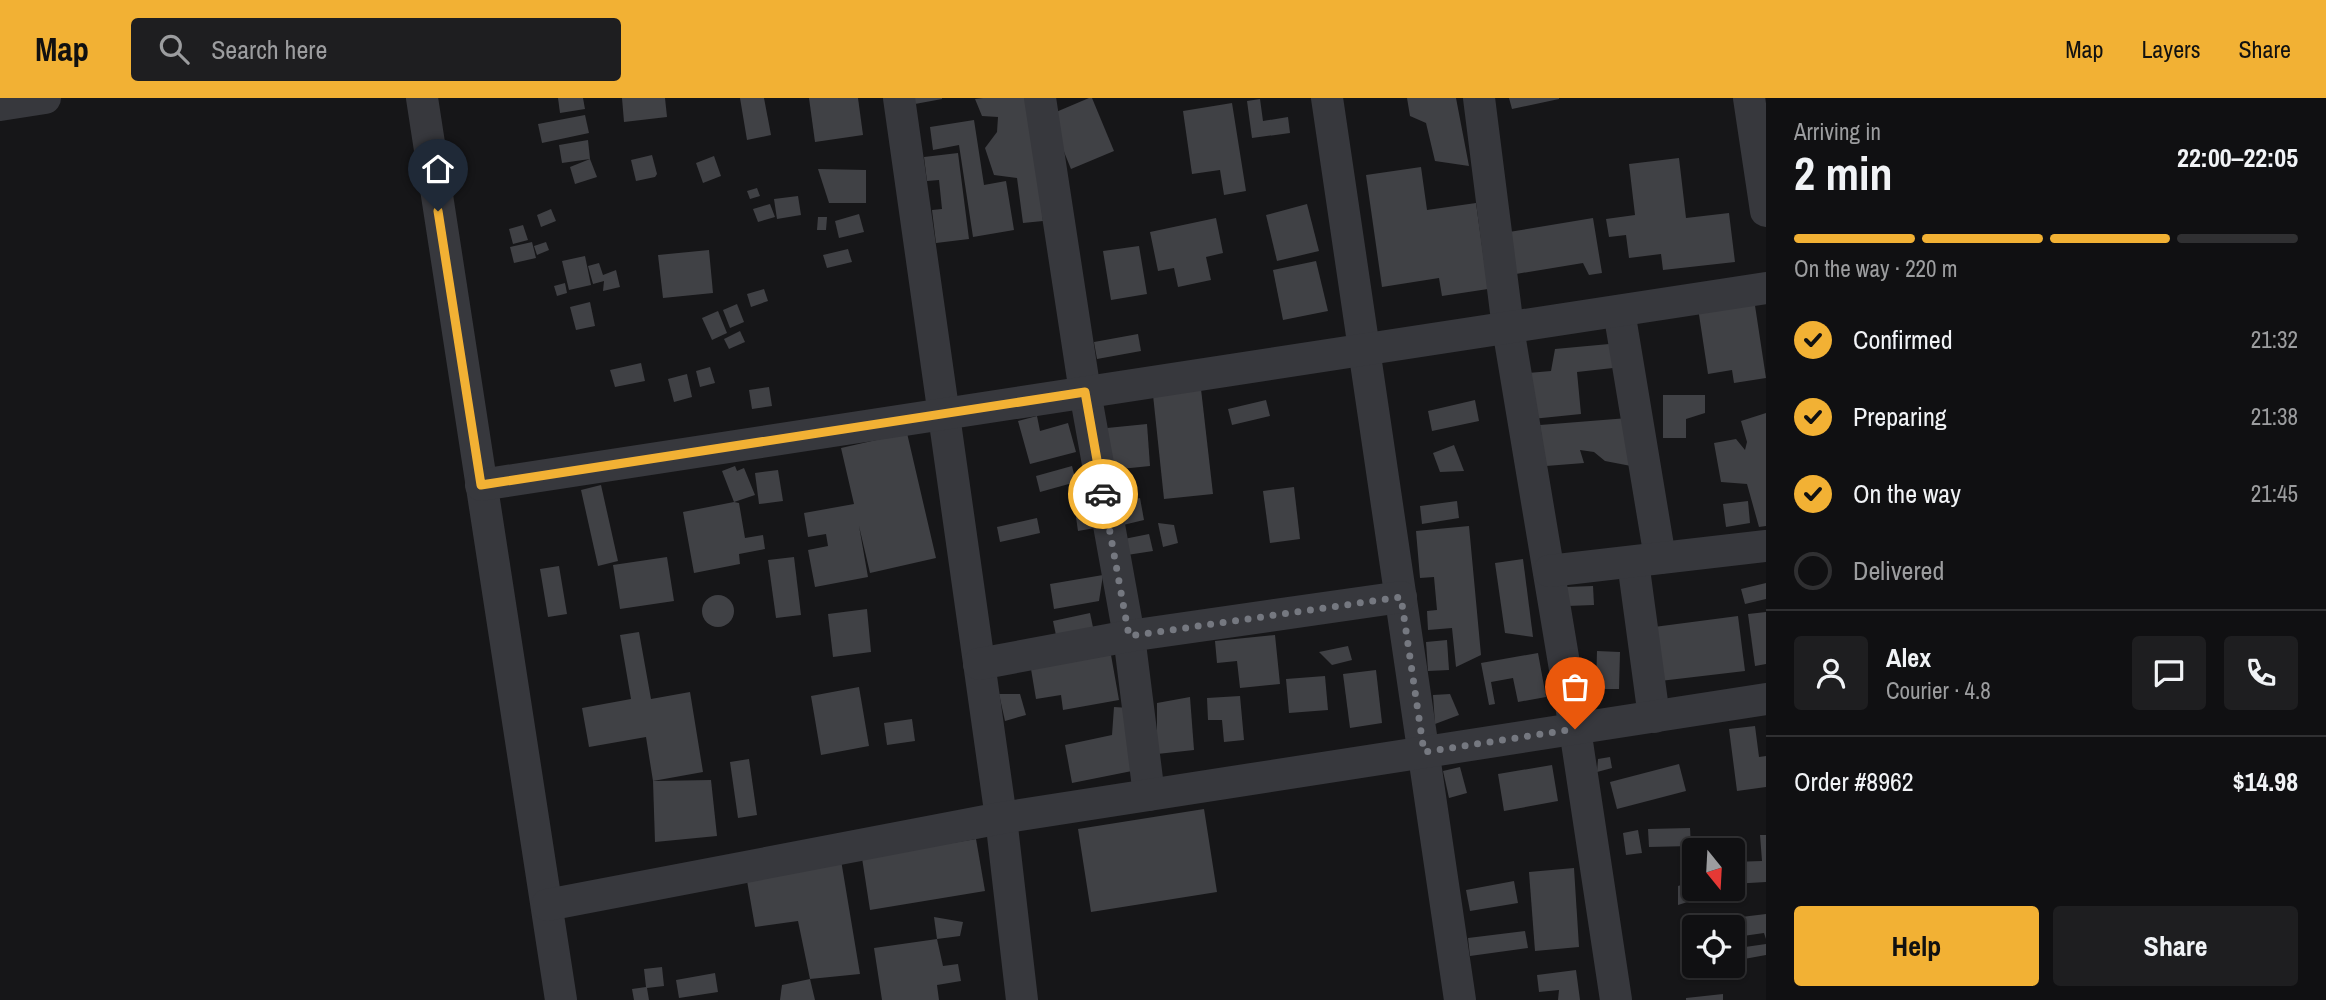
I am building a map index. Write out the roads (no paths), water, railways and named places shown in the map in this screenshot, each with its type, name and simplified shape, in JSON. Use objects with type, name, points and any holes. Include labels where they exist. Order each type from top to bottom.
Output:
[{"type":"street","points":[[0,105],[45,98]]},
{"type":"street","points":[[422,98],[561,1000]]},
{"type":"street","points":[[899,98],[1001,818],[1022,1000]]},
{"type":"street","points":[[1040,98],[1085,392],[1129,636],[1150,795]]},
{"type":"street","points":[[1327,98],[1460,1000]]},
{"type":"street","points":[[1479,98],[1508,328],[1575,729],[1616,1000]]},
{"type":"street","points":[[1749,98],[1766,211]]},
{"type":"street","points":[[481,485],[1766,288]]},
{"type":"street","points":[[1619,311],[1646,560],[1654,717]]},
{"type":"street","points":[[1549,571],[1766,546]]},
{"type":"street","points":[[979,664],[1129,636],[1401,597]]},
{"type":"street","points":[[547,905],[1001,818],[1766,699]]}]
